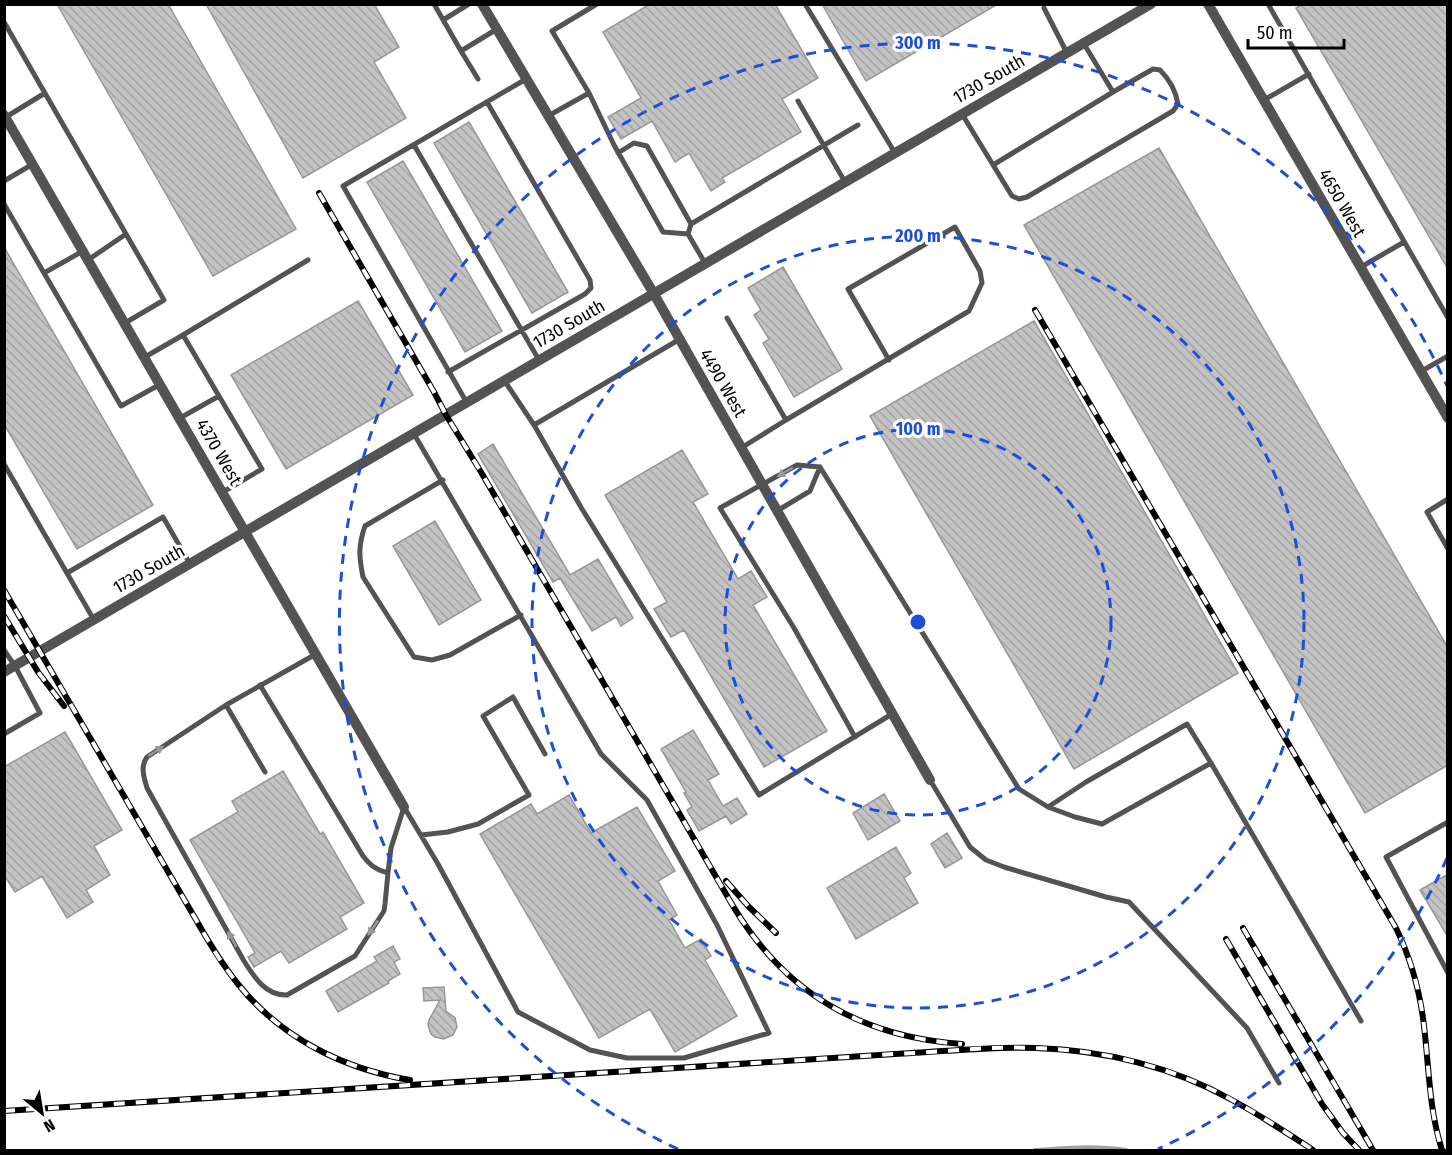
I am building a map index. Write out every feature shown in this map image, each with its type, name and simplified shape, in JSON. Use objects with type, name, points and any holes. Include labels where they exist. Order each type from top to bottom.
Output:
[{"type":"street","name":"4490 West","points":[[482,4],[680,339],[930,780]]},
{"type":"street","name":"1730 South","points":[[4,672],[1151,4]]},
{"type":"street","name":"4650 West","points":[[1208,4],[1448,418]]},
{"type":"street","name":"4370 West","points":[[5,116],[404,807]]},
{"type":"lane","points":[[434,4],[478,78]]},
{"type":"lane","points":[[443,20],[470,4]]},
{"type":"lane","points":[[597,4],[552,31],[589,93],[618,153],[663,232],[688,234]]},
{"type":"lane","points":[[805,4],[895,153]]},
{"type":"lane","points":[[1269,4],[1448,318]]},
{"type":"lane","points":[[1044,8],[1067,53]]},
{"type":"lane","points":[[4,22],[164,300],[125,323]]},
{"type":"lane","points":[[461,51],[497,29]]},
{"type":"lane","points":[[1084,44],[1113,92]]},
{"type":"lane","points":[[962,114],[993,165],[1012,196],[1019,199],[1027,198],[1173,111],[1178,105],[1177,96],[1165,75],[1160,70],[1153,69],[993,165]]},
{"type":"lane","points":[[1264,100],[1309,74]]},
{"type":"lane","points":[[467,403],[343,186],[526,79]]},
{"type":"lane","points":[[5,116],[45,93]]},
{"type":"lane","points":[[548,116],[589,93]]},
{"type":"lane","points":[[798,101],[845,182]]},
{"type":"lane","points":[[448,372],[585,294],[591,288],[591,284],[487,102]]},
{"type":"lane","points":[[705,263],[688,234],[691,224],[858,125]]},
{"type":"lane","points":[[618,153],[634,143],[647,146],[691,224]]},
{"type":"lane","points":[[414,145],[539,360]]},
{"type":"lane","points":[[4,181],[33,164]]},
{"type":"lane","points":[[4,204],[121,406],[160,384]]},
{"type":"lane","points":[[741,448],[786,420],[889,360],[969,311],[982,283],[980,271],[955,227],[848,289],[889,360]]},
{"type":"lane","points":[[44,273],[85,256],[126,234]]},
{"type":"lane","points":[[1360,268],[1404,242]]},
{"type":"lane","points":[[145,357],[308,260]]},
{"type":"lane","points":[[727,318],[786,420]]},
{"type":"lane","points":[[183,335],[262,469],[223,492]]},
{"type":"lane","points":[[534,425],[680,339]]},
{"type":"lane","points":[[1420,372],[1448,356]]},
{"type":"lane","points":[[504,381],[534,425],[588,519],[759,795],[892,714]]},
{"type":"lane","points":[[180,418],[219,396]]},
{"type":"lane","points":[[404,807],[438,864],[518,1012],[590,1050],[627,1058],[684,1058],[769,1033],[717,926],[647,800],[601,754],[443,480],[414,434]]},
{"type":"lane","points":[[4,464],[94,620]]},
{"type":"lane","points":[[820,467],[797,465],[720,508],[794,628],[855,737]]},
{"type":"lane","points":[[777,511],[810,491],[820,467]]},
{"type":"lane","points":[[820,467],[1019,789],[1048,807],[1102,824],[1210,763]]},
{"type":"lane","points":[[443,480],[365,526],[360,541],[363,577],[414,657],[432,660],[450,655],[521,615]]},
{"type":"lane","points":[[1448,500],[1427,512],[1448,549]]},
{"type":"lane","points":[[67,573],[164,517],[190,564]]},
{"type":"lane","points":[[4,650],[40,713],[4,734]]},
{"type":"lane","points":[[316,654],[225,705],[147,757],[144,763],[143,772],[147,788],[244,961],[259,983],[278,995],[287,995],[355,956],[386,904],[391,848],[404,807]]},
{"type":"lane","points":[[260,685],[363,856],[371,866],[388,873]]},
{"type":"lane","points":[[421,835],[448,832],[478,824],[529,795],[483,716],[513,697],[545,754]]},
{"type":"lane","points":[[225,705],[265,772]]},
{"type":"lane","points":[[1048,807],[1086,782],[1187,724],[1361,1021]]},
{"type":"lane","points":[[930,780],[970,847],[987,860],[1004,867],[1129,902],[1247,1028],[1279,1083]]},
{"type":"lane","points":[[1448,822],[1386,857],[1448,973]]},
{"type":"building","points":[[57,4],[168,4],[296,229],[213,276]]},
{"type":"building","points":[[206,4],[374,4],[399,47],[374,62],[406,118],[303,178]]},
{"type":"building","points":[[650,4],[775,4],[818,78],[782,99],[801,132],[722,178],[725,182],[711,191],[689,153],[675,162],[652,121],[621,139],[608,117],[641,98],[603,32]]},
{"type":"building","points":[[822,4],[998,4],[866,81]]},
{"type":"building","points":[[1303,4],[1448,4],[1448,269],[1296,8]]},
{"type":"building","points":[[469,122],[568,292],[532,313],[434,143]]},
{"type":"building","points":[[1159,148],[1448,648],[1448,765],[1365,813],[1024,225]]},
{"type":"building","points":[[403,161],[502,331],[465,352],[367,182]]},
{"type":"building","points":[[4,247],[153,505],[77,549],[4,424]]},
{"type":"building","points":[[783,267],[842,369],[794,397],[763,343],[769,339],[754,315],[761,310],[748,288]]},
{"type":"building","points":[[358,301],[413,395],[286,469],[231,375]]},
{"type":"building","points":[[1034,321],[1238,673],[1074,769],[870,416]]},
{"type":"building","points":[[493,444],[570,575],[598,559],[633,618],[621,626],[616,617],[592,631],[560,578],[553,582],[478,454]]},
{"type":"building","points":[[682,450],[708,494],[693,502],[738,579],[751,571],[767,597],[753,605],[827,731],[764,767],[684,630],[671,637],[654,609],[667,602],[605,495]]},
{"type":"building","points":[[435,521],[481,600],[439,625],[393,546]]},
{"type":"building","points":[[693,730],[719,774],[708,780],[723,806],[737,798],[747,814],[731,824],[726,816],[699,831],[687,810],[692,807],[684,793],[686,792],[661,749]]},
{"type":"building","points":[[65,732],[122,830],[94,846],[110,875],[86,890],[93,902],[67,918],[42,876],[15,892],[4,875],[4,767]]},
{"type":"building","points":[[283,771],[320,834],[323,832],[364,903],[340,917],[347,929],[289,963],[281,951],[254,967],[248,957],[255,953],[190,840],[238,812],[232,801]]},
{"type":"building","points":[[884,794],[900,821],[868,840],[853,813]]},
{"type":"building","points":[[569,795],[591,833],[637,807],[675,871],[658,881],[677,915],[669,920],[685,948],[701,939],[711,956],[705,960],[737,1016],[675,1052],[650,1009],[599,1038],[480,834],[531,804],[537,814]]},
{"type":"building","points":[[947,833],[962,858],[945,868],[931,844]]},
{"type":"building","points":[[896,847],[911,873],[904,878],[918,903],[856,939],[827,888]]},
{"type":"building","points":[[1448,874],[1448,937],[1420,890]]},
{"type":"building","points":[[393,946],[400,959],[394,962],[400,974],[388,981],[389,983],[338,1012],[326,991],[377,961],[374,957]]},
{"type":"building","points":[[444,987],[446,1011],[455,1018],[457,1027],[453,1035],[444,1039],[431,1034],[428,1025],[440,1000],[424,1001],[423,988]]},
{"type":"waterway","points":[[1035,1150],[1092,1147],[1126,1150]]},
{"type":"railway","points":[[319,193],[733,906],[754,937],[802,986],[829,1005],[891,1032],[925,1040],[962,1044]]},
{"type":"railway","points":[[1035,310],[1396,928],[1410,963],[1420,1000],[1432,1104],[1442,1150]]},
{"type":"railway","points":[[4,590],[205,935],[238,984],[273,1020],[315,1048],[361,1068],[410,1080]]},
{"type":"railway","points":[[4,616],[38,672],[64,706]]},
{"type":"railway","points":[[726,881],[776,933]]},
{"type":"railway","points":[[1243,928],[1373,1150]]},
{"type":"railway","points":[[1226,939],[1322,1104],[1343,1133],[1359,1150]]},
{"type":"railway","points":[[4,1111],[966,1050],[1036,1048],[1087,1052],[1137,1062],[1186,1078],[1242,1106],[1313,1150]]}]
